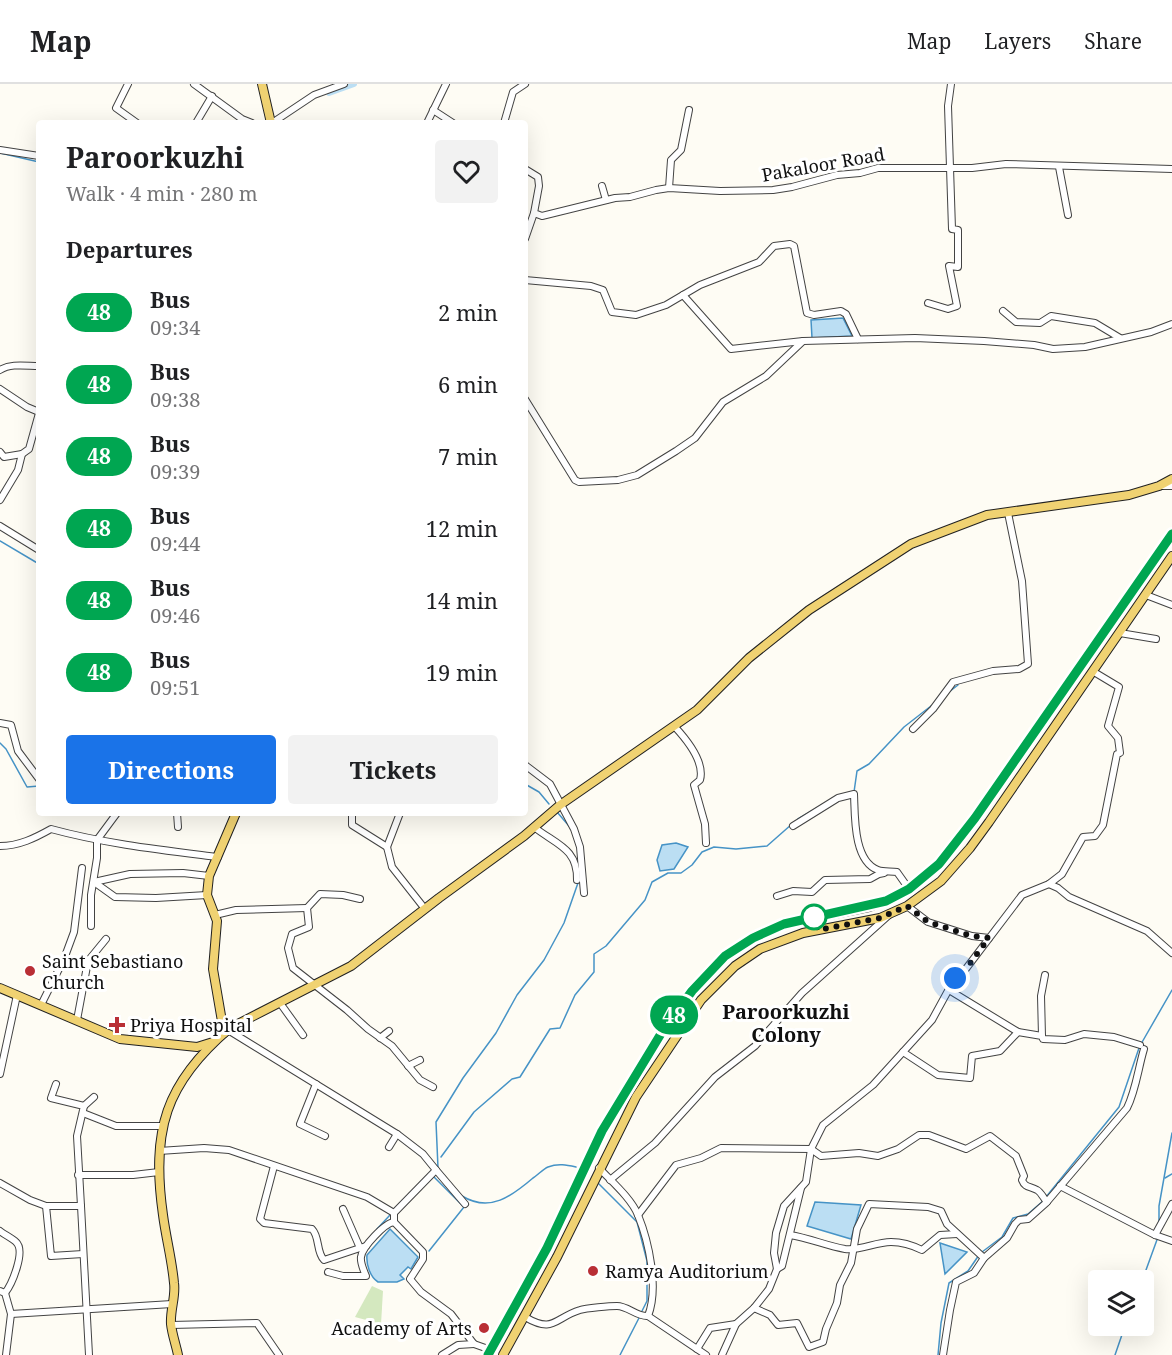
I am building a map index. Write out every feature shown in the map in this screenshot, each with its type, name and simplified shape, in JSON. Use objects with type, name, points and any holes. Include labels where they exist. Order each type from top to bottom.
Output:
[{"type":"main road","points":[[262,84],[270,120]]},
{"type":"main road","points":[[178,1355],[171,1325],[175,1286],[162,1213],[159,1151],[162,1126],[175,1090],[214,1041],[226,1032],[351,966],[560,805],[697,710],[749,658],[809,610],[911,544],[987,515],[1129,495],[1160,486],[1172,479]]},
{"type":"main road","points":[[489,1352],[539,1264],[612,1113],[662,1032],[692,991],[714,966],[739,946],[784,924],[868,907],[886,901],[909,889],[939,864],[960,839],[1172,534]]},
{"type":"main road","points":[[503,1355],[557,1257],[636,1097],[701,1000],[735,966],[760,949],[788,938],[890,914],[907,906],[941,881],[970,848],[1094,672],[1172,556]]},
{"type":"main road","points":[[226,1032],[213,969],[217,921],[207,895],[209,876],[235,816]]},
{"type":"main road","points":[[0,988],[120,1039],[197,1047],[214,1041]]},
{"type":"street","points":[[128,84],[116,108],[133,120]]},
{"type":"street","points":[[194,84],[244,120]]},
{"type":"street","points":[[275,120],[314,94],[344,84]]},
{"type":"street","points":[[428,120],[446,84]]},
{"type":"street","points":[[505,120],[513,92],[525,84]]},
{"type":"street","points":[[928,303],[948,309],[957,306],[949,266],[958,267],[957,230],[952,229],[948,106],[951,84]]},
{"type":"street","points":[[198,120],[212,96]]},
{"type":"street","points":[[669,188],[671,160],[681,150],[689,110]]},
{"type":"street","points":[[433,111],[448,120]]},
{"type":"street","points":[[0,150],[36,156]]},
{"type":"street","name":"Pakaloor Road","points":[[534,213],[542,216],[606,200],[669,188],[734,192],[773,190],[837,174],[860,173],[878,168],[951,168],[1006,164],[1172,169]]},
{"type":"street","points":[[1059,167],[1068,215]]},
{"type":"street","points":[[528,171],[538,177],[539,186],[528,230]]},
{"type":"street","points":[[602,186],[606,200]]},
{"type":"street","points":[[528,280],[591,286],[603,290],[612,312],[636,315],[666,305],[700,285],[759,262],[774,246],[790,244],[794,246],[797,256],[807,313],[814,315],[841,310],[846,314],[858,339]]},
{"type":"street","points":[[683,295],[731,350],[803,341],[915,338],[984,340],[1053,349],[1085,347],[1151,332],[1172,324]]},
{"type":"street","points":[[1003,311],[1016,322],[1040,323],[1051,316],[1095,323],[1120,339]]},
{"type":"street","points":[[528,404],[575,480],[579,482],[618,480],[637,474],[695,438],[723,402],[766,376],[803,341]]},
{"type":"street","points":[[0,369],[14,365],[36,366]]},
{"type":"street","points":[[0,390],[36,411]]},
{"type":"street","points":[[0,452],[4,457],[22,454],[29,449],[36,423]]},
{"type":"street","points":[[0,500],[18,470],[22,454]]},
{"type":"street","points":[[1160,486],[1172,486]]},
{"type":"street","points":[[913,729],[933,709],[953,682],[993,671],[1019,669],[1028,663],[1022,581],[1008,513]]},
{"type":"street","points":[[0,526],[36,548]]},
{"type":"street","points":[[1146,595],[1172,605]]},
{"type":"street","points":[[1120,633],[1156,639]]},
{"type":"street","points":[[722,1355],[736,1324],[754,1308],[769,1289],[777,1269],[774,1253],[776,1233],[784,1206],[806,1182],[811,1149],[823,1125],[873,1085],[932,1020],[955,978],[965,970],[1022,895],[1049,884],[1062,874],[1083,837],[1095,836],[1103,825],[1117,754],[1120,753],[1118,738],[1108,726],[1119,687],[1094,672]]},
{"type":"street","points":[[0,723],[11,724],[18,751],[36,775]]},
{"type":"street","points":[[675,727],[688,743],[701,772],[700,780],[694,785],[705,824],[706,843]]},
{"type":"street","points":[[528,767],[550,784],[574,829],[580,847],[585,893]]},
{"type":"street","points":[[792,826],[838,798],[854,794],[857,845],[871,866],[879,871],[897,872]]},
{"type":"street","points":[[91,926],[91,895],[97,840],[115,816]]},
{"type":"street","points":[[177,816],[178,827]]},
{"type":"street","points":[[352,816],[352,825],[387,847]]},
{"type":"street","points":[[399,816],[387,847],[392,867],[425,909]]},
{"type":"street","points":[[534,827],[569,851],[577,871],[577,880]]},
{"type":"street","points":[[0,846],[12,846],[51,829],[97,840],[218,857]]},
{"type":"street","points":[[41,1005],[64,959],[74,932],[82,868]]},
{"type":"street","points":[[897,872],[909,889]]},
{"type":"street","points":[[777,896],[794,891],[812,892],[825,880],[870,879],[879,873],[897,872]]},
{"type":"street","points":[[94,882],[130,874],[183,873],[209,876]]},
{"type":"street","points":[[94,882],[115,897],[156,898],[207,895]]},
{"type":"street","points":[[1049,884],[1069,897],[1147,931],[1172,953]]},
{"type":"street","points":[[215,915],[236,910],[307,908],[320,894],[344,895],[360,899]]},
{"type":"street","points":[[907,906],[928,922],[972,936],[989,938]]},
{"type":"street","points":[[307,908],[309,927],[292,934],[288,948],[293,968],[392,1046],[420,1080],[433,1087]]},
{"type":"street","points":[[610,1180],[655,1143],[715,1077],[755,1046],[802,993],[890,914]]},
{"type":"street","points":[[77,1020],[88,961],[106,939]]},
{"type":"street","points":[[1042,1036],[1041,996],[1045,975]]},
{"type":"street","points":[[943,1355],[956,1282],[974,1273],[984,1258],[1007,1238],[1019,1220],[1028,1219],[1047,1202],[1127,1108],[1134,1094],[1142,1047],[1114,1037],[1084,1034],[1065,1040],[1042,1039],[1042,1036],[1018,1032],[949,990]]},
{"type":"street","points":[[0,1074],[17,995]]},
{"type":"street","points":[[280,1003],[303,1035]]},
{"type":"street","points":[[381,1038],[389,1031]]},
{"type":"street","points":[[226,1032],[397,1134],[423,1154],[465,1204]]},
{"type":"street","points":[[903,1052],[938,1075],[970,1078],[972,1056],[999,1052],[1018,1032]]},
{"type":"street","points":[[408,1065],[420,1060]]},
{"type":"street","points":[[56,1084],[51,1098],[84,1110],[116,1126],[162,1126]]},
{"type":"street","points":[[316,1084],[300,1124],[325,1136]]},
{"type":"street","points":[[90,1355],[77,1136],[84,1110],[94,1097]]},
{"type":"street","points":[[389,1147],[397,1134]]},
{"type":"street","points":[[638,1215],[676,1165],[701,1158],[721,1148],[811,1149],[821,1156],[859,1153],[878,1156],[898,1149],[919,1135],[928,1135],[966,1149],[990,1136],[1016,1155],[1024,1176],[1023,1184],[1038,1191],[1047,1202]]},
{"type":"street","points":[[159,1151],[204,1148],[229,1150],[367,1197],[392,1212],[394,1222],[423,1252],[423,1259],[410,1278],[411,1281],[421,1292],[451,1314],[474,1344],[489,1352]]},
{"type":"street","points":[[274,1166],[261,1221],[312,1229],[316,1233],[322,1259],[363,1247],[388,1223],[394,1222]]},
{"type":"street","points":[[600,1168],[629,1201],[638,1215],[652,1268],[651,1308],[642,1315]]},
{"type":"street","points":[[392,1212],[436,1170]]},
{"type":"street","points":[[78,1175],[133,1175],[159,1172]]},
{"type":"street","points":[[0,1183],[21,1196],[46,1206],[81,1206]]},
{"type":"street","points":[[1060,1186],[1155,1235],[1172,1241]]},
{"type":"street","points":[[777,1269],[782,1266],[801,1188]]},
{"type":"street","points":[[754,1308],[770,1315],[778,1325],[797,1323],[809,1347],[823,1342],[837,1303],[840,1286],[851,1263],[857,1229],[869,1204],[918,1206],[941,1211],[947,1224],[984,1258]]},
{"type":"street","points":[[1155,1235],[1172,1204]]},
{"type":"street","points":[[46,1206],[51,1256],[83,1254]]},
{"type":"street","points":[[328,1272],[343,1276],[362,1274],[363,1247],[344,1209]]},
{"type":"street","points":[[0,1231],[16,1241],[19,1246],[18,1266],[2,1292],[11,1314],[6,1355]]},
{"type":"street","points":[[790,1235],[846,1249],[865,1248],[889,1242],[907,1243],[922,1250],[940,1235],[957,1234]]},
{"type":"street","points":[[11,1314],[172,1304]]},
{"type":"street","points":[[525,1317],[539,1325],[554,1324],[582,1310],[616,1306],[642,1315],[706,1355]]},
{"type":"street","points":[[171,1325],[257,1323],[279,1355]]},
{"type":"street","points":[[697,1349],[710,1328],[736,1324]]},
{"type":"street","points":[[442,1355],[458,1345],[474,1344]]},
{"type":"green space","points":[[372,1286],[383,1291],[381,1324],[355,1317]]},
{"type":"water","points":[[843,318],[852,336],[812,338],[811,320]]},
{"type":"water","points":[[676,843],[688,847],[674,869],[660,871],[657,860],[662,845]]},
{"type":"water","points":[[815,1202],[861,1205],[851,1239],[807,1226]]},
{"type":"water","points":[[390,1229],[418,1257],[411,1269],[408,1267],[400,1275],[404,1279],[397,1282],[378,1282],[369,1270],[367,1255]]},
{"type":"water","points":[[940,1243],[967,1252],[945,1274]]},
{"type":"waterway","points":[[329,93],[354,84]]},
{"type":"waterway","points":[[0,153],[36,161]]},
{"type":"waterway","points":[[0,541],[36,562]]},
{"type":"waterway","points":[[949,692],[958,685]]},
{"type":"waterway","points":[[854,792],[857,771],[869,764],[904,727],[931,706]]},
{"type":"waterway","points":[[0,743],[6,749],[27,787],[36,786]]},
{"type":"waterway","points":[[528,786],[539,792],[549,804]]},
{"type":"waterway","points":[[798,819],[817,808]]},
{"type":"waterway","points":[[557,812],[569,826]]},
{"type":"waterway","points":[[441,1157],[474,1112],[512,1079],[520,1077],[550,1029],[560,1028],[575,995],[594,972],[594,954],[606,946],[645,900],[652,882],[668,873],[681,873],[692,865],[702,852],[714,847],[736,849],[767,846],[792,824]]},
{"type":"waterway","points":[[447,1179],[438,1168],[436,1122],[463,1078],[496,1033],[517,995],[544,960],[564,923],[579,880]]},
{"type":"waterway","points":[[1141,1044],[1172,990]]},
{"type":"waterway","points":[[1046,1197],[1119,1107],[1139,1048]]},
{"type":"waterway","points":[[1159,1221],[1159,1206],[1172,1133]]},
{"type":"waterway","points":[[462,1196],[472,1201],[491,1203],[517,1191],[548,1167],[559,1165],[576,1167]]},
{"type":"waterway","points":[[1165,1178],[1172,1174]]},
{"type":"waterway","points":[[429,1251],[464,1207],[433,1176]]},
{"type":"waterway","points":[[599,1184],[637,1222],[647,1261],[647,1301],[642,1311]]},
{"type":"waterway","points":[[982,1252],[1002,1237],[1013,1218],[1028,1214],[1043,1201]]},
{"type":"waterway","points":[[377,1229],[390,1215]]},
{"type":"waterway","points":[[1146,1270],[1158,1237]]},
{"type":"waterway","points":[[938,1355],[941,1323],[949,1283],[968,1271],[979,1255]]},
{"type":"waterway","points":[[620,1355],[640,1316]]},
{"type":"waterway","points":[[1115,1355],[1122,1336]]},
{"type":"bus line","name":"48","points":[[488,1355],[539,1264],[602,1131],[632,1078],[692,991],[725,956],[753,938],[784,924],[868,907],[886,901],[909,889],[939,864],[975,818],[1172,534]]},
{"type":"place","name":"Saint Sebastiano Church","points":[[30,971]]},
{"type":"place","name":"Priya Hospital","points":[[117,1025]]},
{"type":"place","name":"Ramya Auditorium","points":[[593,1271]]},
{"type":"place","name":"Academy of Arts","points":[[484,1328]]},
{"type":"district","name":"Paroorkuzhi Colony","points":[[786,1022]]},
{"type":"route","points":[[814,917],[818,930],[880,918],[907,906],[928,922],[972,936],[989,938],[965,970],[955,978]]}]
